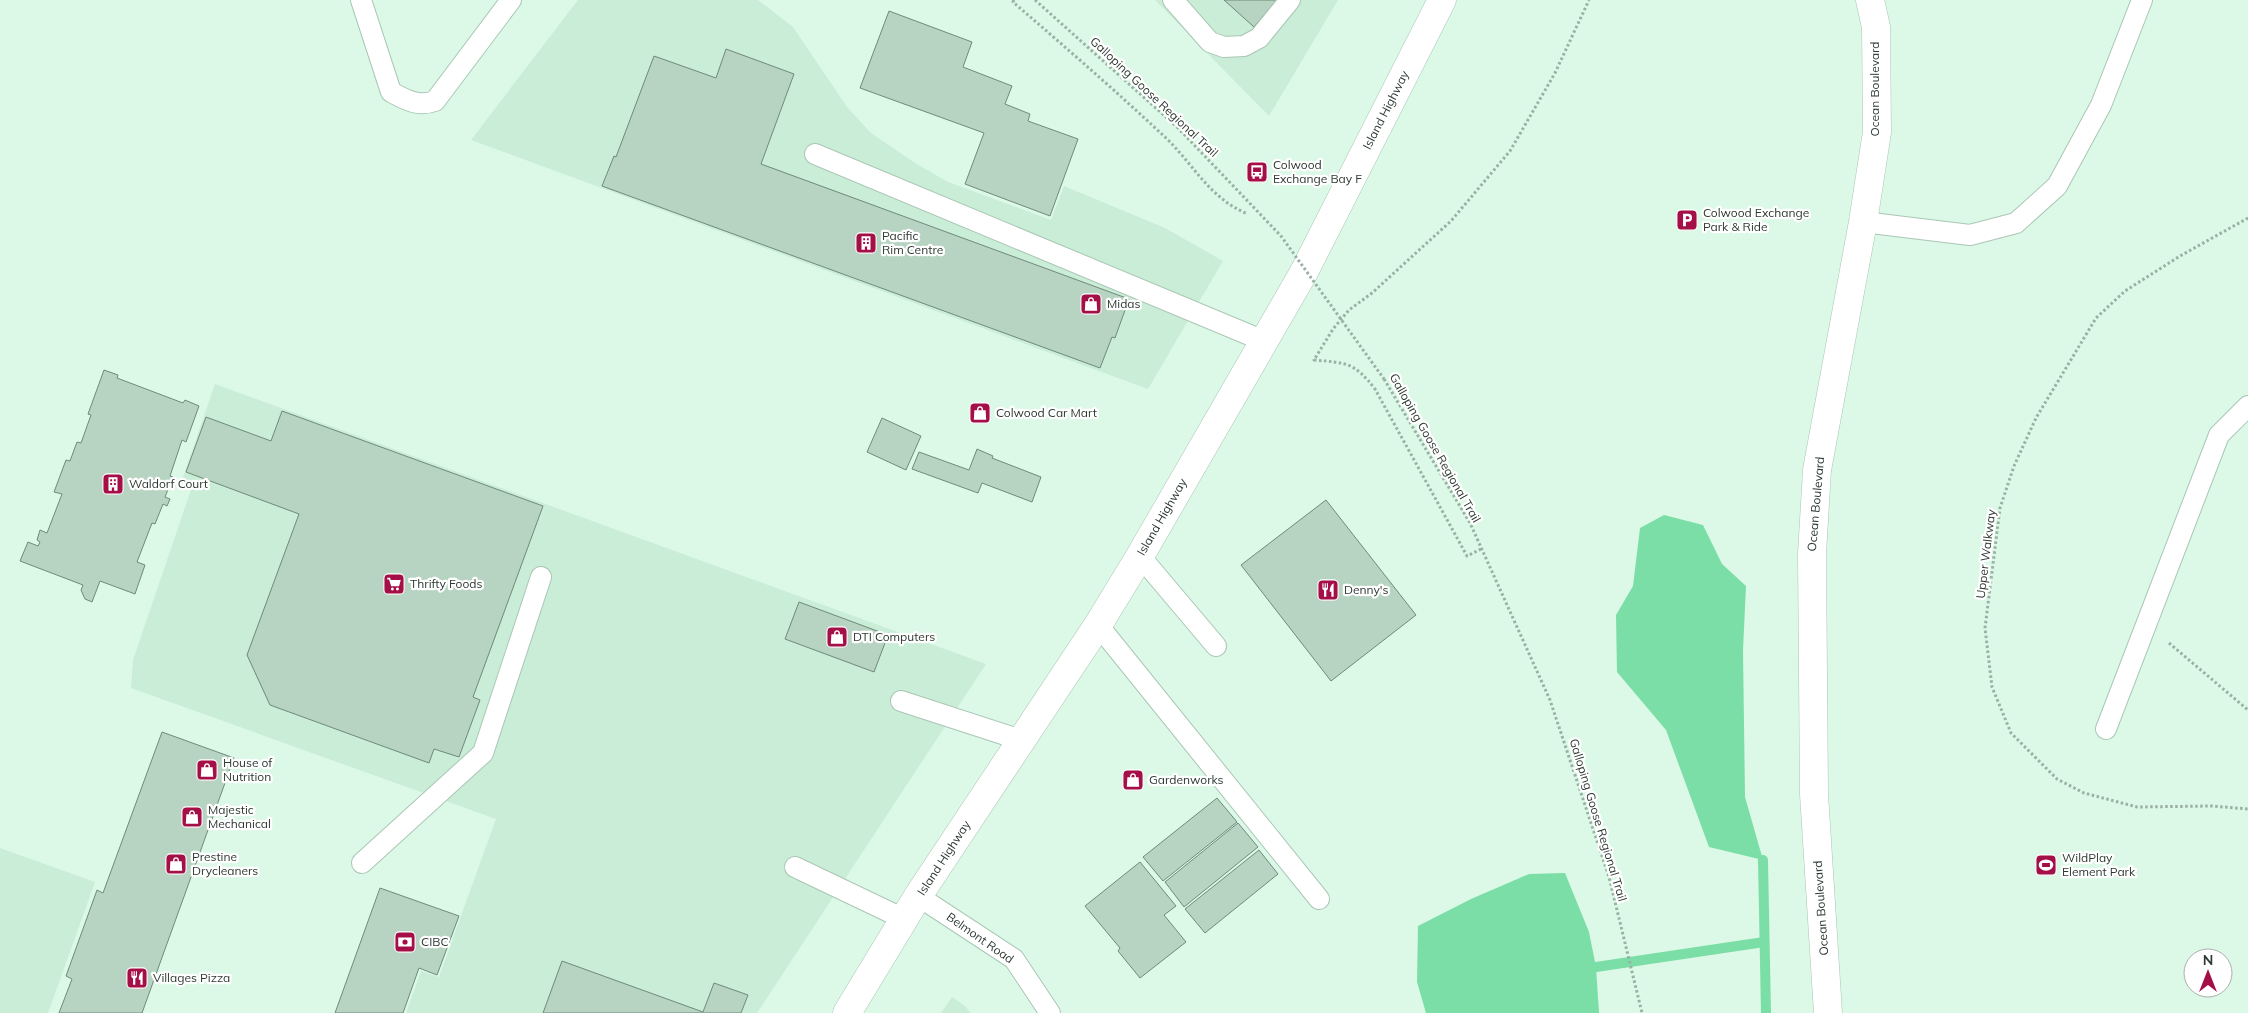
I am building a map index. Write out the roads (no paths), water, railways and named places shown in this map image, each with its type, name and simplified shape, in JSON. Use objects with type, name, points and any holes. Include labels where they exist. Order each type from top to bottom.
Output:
[{"type":"main road","name":"Island Highway","points":[[847,1013],[918,896],[1098,625],[1140,556],[1304,272],[1442,0]]},
{"type":"main road","name":"Ocean Boulevard","points":[[1828,1013],[1814,794],[1812,554],[1817,470],[1863,222],[1877,132],[1876,27],[1870,0]]},
{"type":"lane","points":[[361,0],[391,92],[409,102],[426,104],[435,101],[511,0]]},
{"type":"lane","points":[[1180,4],[1210,42],[1224,47],[1244,46],[1259,38],[1290,0]]},
{"type":"lane","points":[[1863,222],[1970,235],[2016,223],[2057,186],[2101,105],[2142,2]]},
{"type":"lane","points":[[815,154],[1264,341]]},
{"type":"lane","points":[[2106,729],[2219,435],[2248,406]]},
{"type":"lane","points":[[1140,556],[1216,646]]},
{"type":"lane","points":[[362,862],[483,753],[541,577]]},
{"type":"lane","points":[[1098,625],[1319,898]]},
{"type":"lane","points":[[900,701],[1021,740]]},
{"type":"lane","points":[[795,867],[904,920]]},
{"type":"lane","name":"Belmont Road","points":[[918,896],[1014,959],[1050,1013]]},
{"type":"waterway","points":[[1763,860],[1766,1013]]},
{"type":"waterway","points":[[1596,967],[1764,942]]},
{"type":"place","name":"Colwood Exchange Bay F","points":[[1257,172]]},
{"type":"place","name":"Colwood Exchange Park & Ride","points":[[1687,220]]},
{"type":"place","name":"Pacific Rim Centre","points":[[866,243]]},
{"type":"place","name":"Midas","points":[[1091,304]]},
{"type":"place","name":"Colwood Car Mart","points":[[980,413]]},
{"type":"place","name":"Waldorf Court","points":[[113,484]]},
{"type":"place","name":"Thrifty Foods","points":[[394,584]]},
{"type":"place","name":"Denny's","points":[[1328,590]]},
{"type":"place","name":"DTI Computers","points":[[837,637]]},
{"type":"place","name":"House of Nutrition","points":[[207,770]]},
{"type":"place","name":"Gardenworks","points":[[1133,780]]},
{"type":"place","name":"Majestic Mechanical","points":[[192,817]]},
{"type":"place","name":"Prestine Drycleaners","points":[[176,864]]},
{"type":"place","name":"WildPlay Element Park","points":[[2046,865]]},
{"type":"place","name":"CIBC","points":[[405,942]]},
{"type":"place","name":"Villages Pizza","points":[[137,978]]}]
